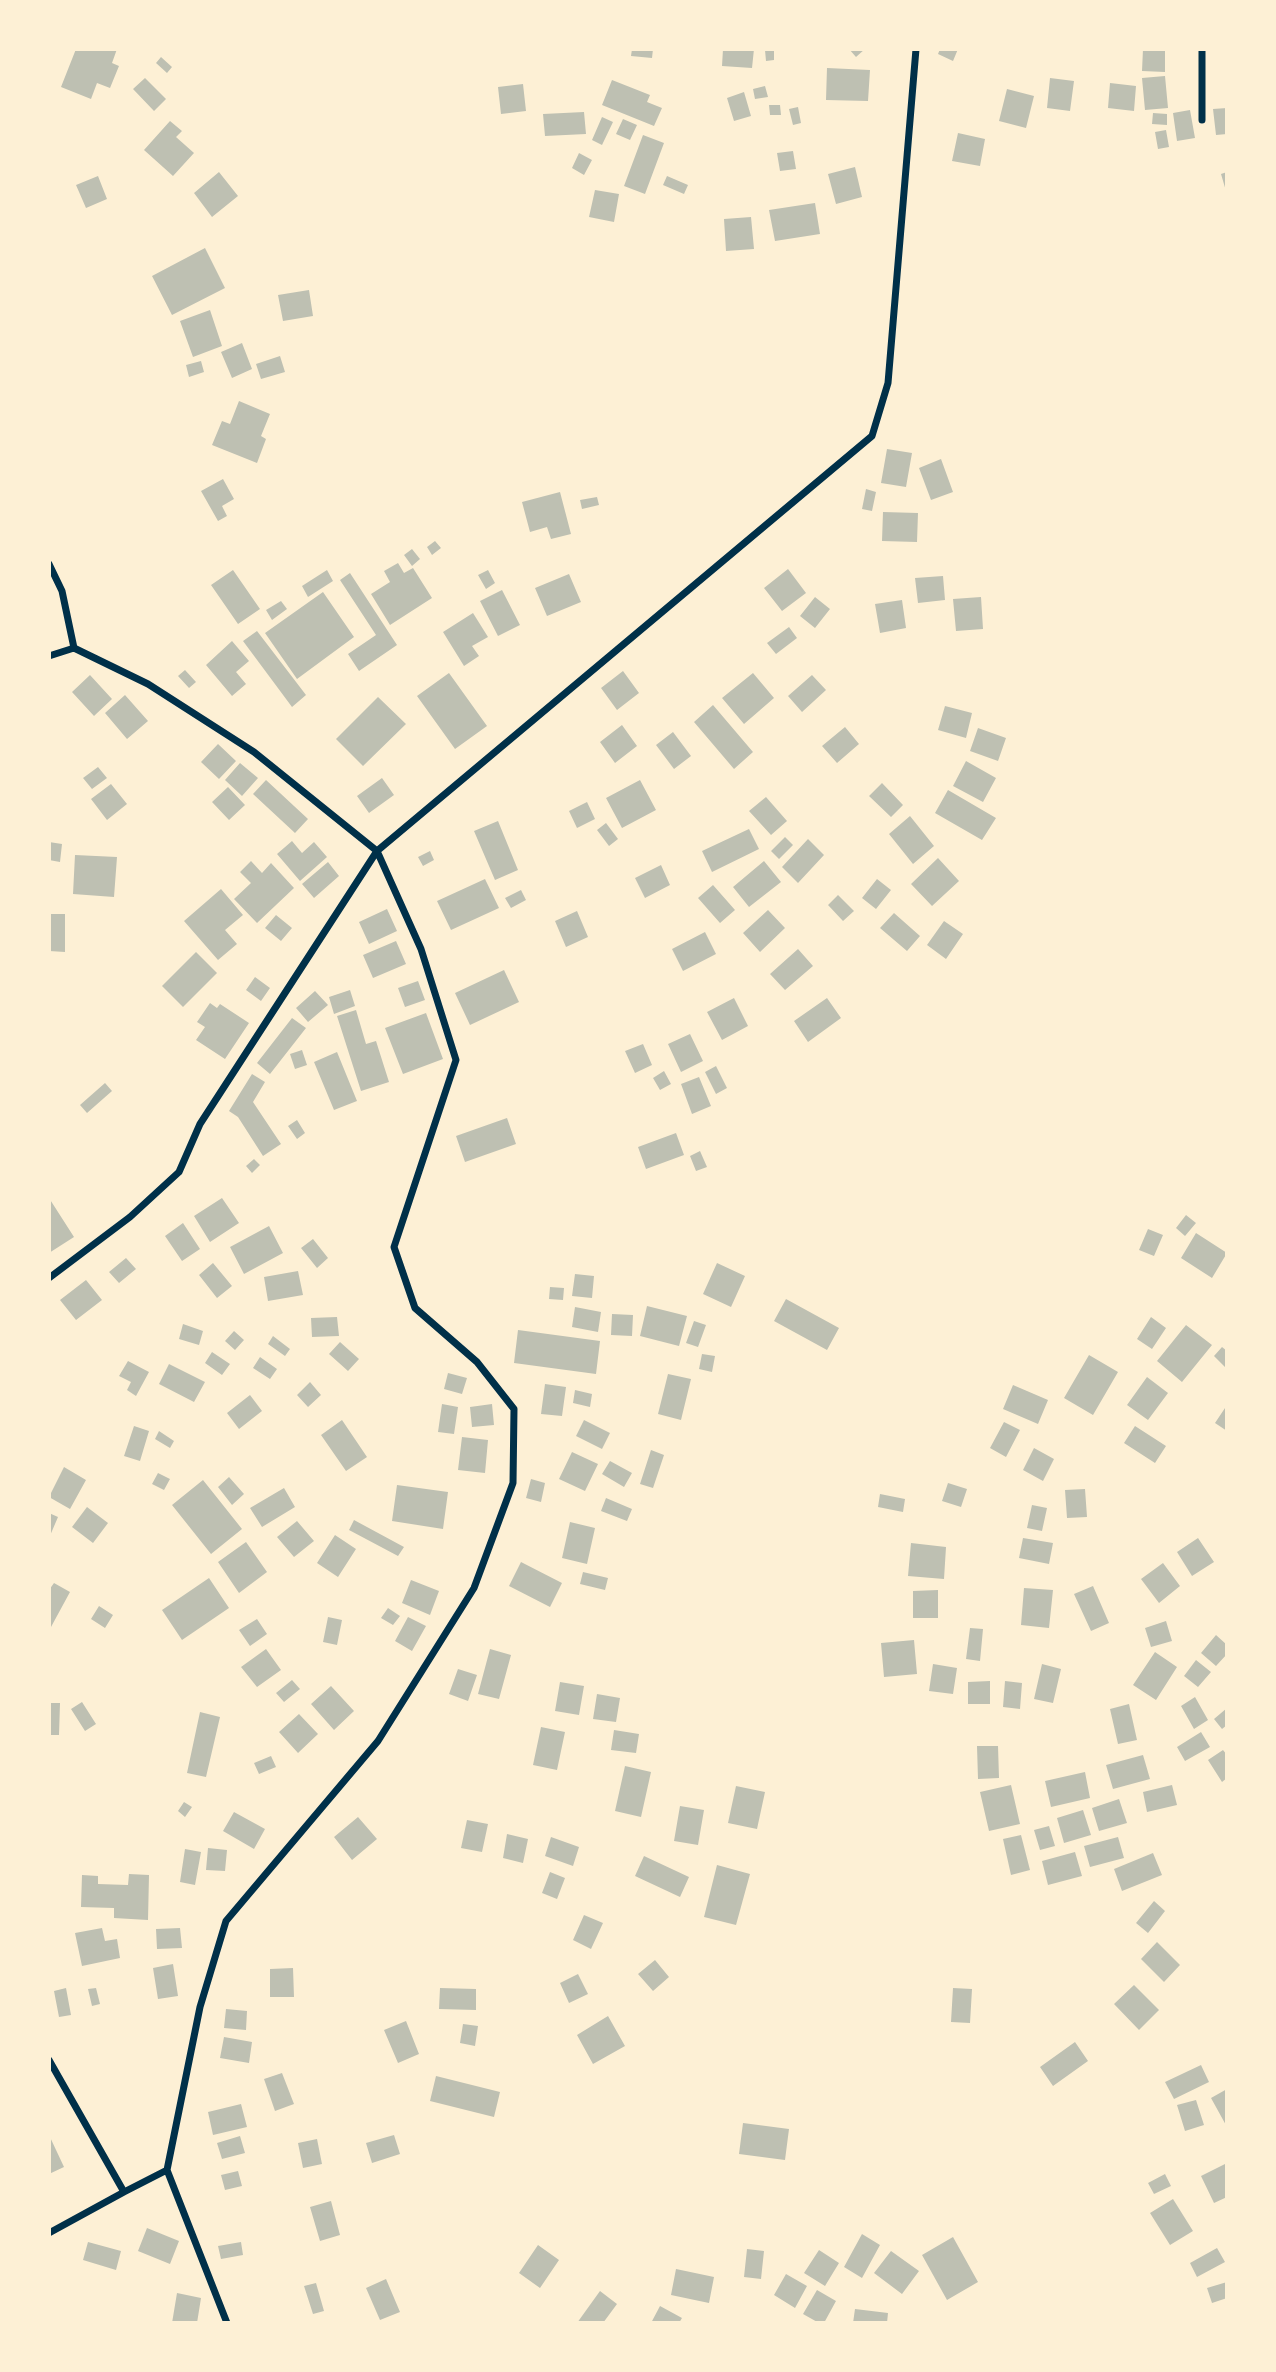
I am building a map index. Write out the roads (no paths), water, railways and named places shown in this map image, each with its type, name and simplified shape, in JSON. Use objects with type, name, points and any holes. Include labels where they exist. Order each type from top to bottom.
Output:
[{"type":"street","points":[[49,1278],[130,1217],[179,1172],[200,1124],[376,851],[872,436],[888,383],[916,49]]},
{"type":"street","points":[[1202,49],[1202,120]]},
{"type":"street","points":[[49,564],[62,591],[74,648]]},
{"type":"street","points":[[49,656],[74,648],[148,684],[254,752],[376,851],[421,949],[456,1060],[394,1247],[415,1308],[477,1363],[514,1409],[513,1483],[474,1588],[378,1741],[226,1921],[200,2007],[167,2171],[227,2323]]},
{"type":"street","points":[[49,2060],[124,2192]]},
{"type":"street","points":[[49,2233],[167,2171]]}]
